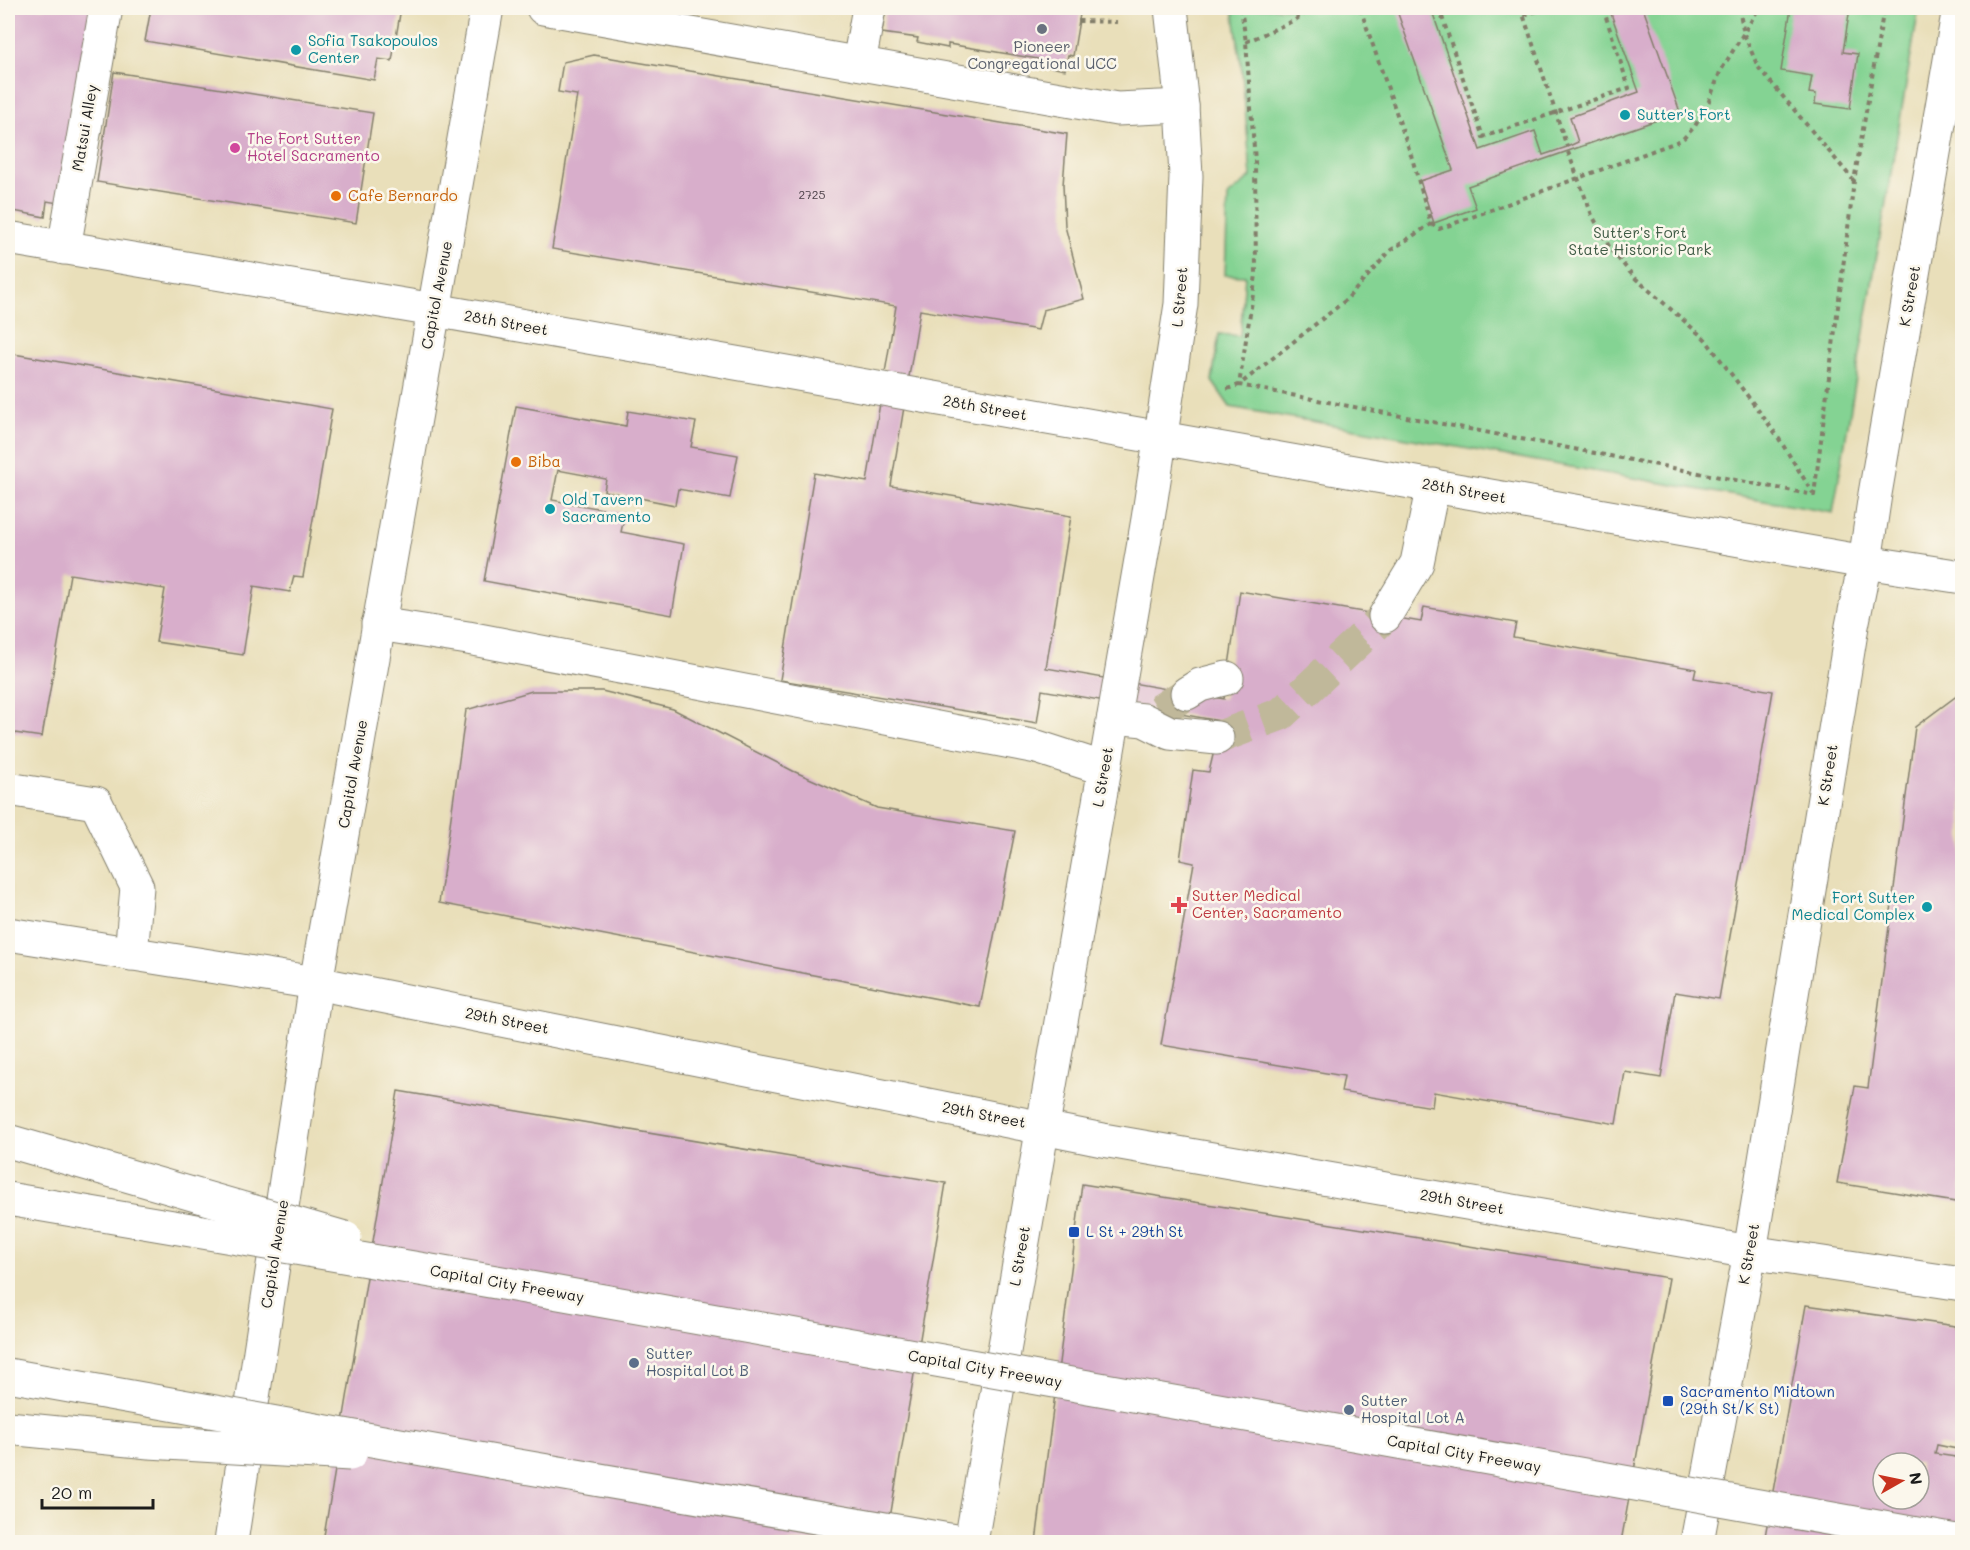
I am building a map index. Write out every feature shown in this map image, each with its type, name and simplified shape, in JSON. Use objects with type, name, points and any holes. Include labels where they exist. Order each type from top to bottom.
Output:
[{"type":"main road","name":"Matsui Alley","points":[[64,248],[106,8]]},
{"type":"main road","name":"Capitol Avenue","points":[[231,1542],[316,983],[487,8]]},
{"type":"main road","points":[[543,8],[1117,109],[1182,106]]},
{"type":"main road","points":[[860,63],[869,8]]},
{"type":"main road","name":"L Street","points":[[971,1542],[1104,769],[1139,716],[1162,439],[1181,304],[1186,176],[1182,106],[1171,8]]},
{"type":"main road","name":"K Street","points":[[1697,1542],[1750,1252],[1852,626],[1865,562],[1959,8]]},
{"type":"main road","name":"28th Street","points":[[8,238],[434,310],[1865,562],[1962,577]]},
{"type":"main road","points":[[1385,616],[1417,563],[1433,485]]},
{"type":"main road","points":[[378,624],[468,638],[1036,747],[1104,769]]},
{"type":"main road","points":[[1187,693],[1200,685],[1227,678]]},
{"type":"main road","points":[[1139,716],[1170,734],[1217,738]]},
{"type":"main road","points":[[8,789],[96,803],[137,887],[131,954]]},
{"type":"main road","name":"29th Street","points":[[8,934],[316,983],[1102,1140],[1750,1252],[1962,1284]]},
{"type":"main road","points":[[8,1141],[502,1283]]},
{"type":"main road","name":"Capital City Freeway","points":[[8,1199],[502,1283],[1962,1542]]},
{"type":"main road","points":[[8,1375],[961,1542]]},
{"type":"main road","points":[[8,1428],[149,1442],[501,1462]]},
{"type":"path","points":[[1239,385],[1256,275],[1255,161],[1246,42],[1241,8]]},
{"type":"path","points":[[1246,42],[1295,20],[1313,8]]},
{"type":"path","points":[[1360,8],[1412,158],[1431,225],[1439,229],[1682,140],[1701,116],[1720,72],[1759,8]]},
{"type":"path","points":[[1439,8],[1483,137],[1629,88],[1603,8]]},
{"type":"path","points":[[1521,8],[1592,215],[1611,250],[1635,278],[1704,339],[1776,434],[1814,495]]},
{"type":"path","points":[[1524,15],[1547,8]]},
{"type":"path","points":[[1738,8],[1744,34],[1758,67],[1854,181]]},
{"type":"path","points":[[1814,495],[1854,181],[1884,8]]},
{"type":"path","points":[[1078,21],[1117,22]]},
{"type":"path","points":[[1227,389],[1239,385],[1346,300],[1391,250],[1431,225]]},
{"type":"path","points":[[1239,385],[1814,495]]},
{"type":"green space","name":"Sutter's Fort State Historic Park","points":[[1233,8],[1919,8],[1833,513],[1230,407],[1212,381],[1219,334],[1240,336],[1245,276],[1225,275],[1228,196],[1251,177],[1242,71]]},
{"type":"building","points":[[8,8],[105,8],[70,205],[47,201],[45,217],[8,210]]},
{"type":"building","name":"Sofia Tsakopoulos Center","points":[[151,8],[401,8],[392,61],[378,59],[374,80],[145,41]]},
{"type":"building","points":[[886,8],[1081,8],[1073,56],[1068,55],[1065,70],[1038,65],[1038,59],[948,44],[948,48],[917,42],[918,38],[882,33]]},
{"type":"building","name":"Sutter's Fort","points":[[1396,8],[1431,8],[1480,150],[1535,131],[1543,155],[1567,147],[1578,142],[1570,117],[1639,92],[1609,8],[1643,8],[1680,112],[1468,186],[1476,208],[1434,223],[1420,181],[1453,170]]},
{"type":"building","points":[[1791,8],[1850,8],[1843,52],[1858,54],[1850,109],[1815,104],[1816,94],[1809,93],[1812,76],[1781,71]]},
{"type":"building","points":[[594,55],[1067,134],[1063,185],[1065,226],[1084,299],[1043,310],[1038,330],[920,310],[891,486],[1071,516],[1046,668],[1224,699],[1240,591],[1421,622],[1424,607],[1516,623],[1513,637],[1696,669],[1694,678],[1773,691],[1719,999],[1675,992],[1661,1078],[1625,1072],[1616,1124],[1434,1092],[1432,1107],[1341,1092],[1344,1076],[1161,1045],[1194,863],[1180,860],[1193,770],[1209,772],[1221,721],[1042,690],[1037,723],[780,680],[814,473],[867,482],[896,306],[552,249],[577,95],[558,92],[563,62]]},
{"type":"building","name":"The Fort Sutter Hotel Sacramento","points":[[114,72],[373,113],[356,223],[97,182]]},
{"type":"building","points":[[8,353],[332,409],[303,577],[294,576],[290,592],[254,586],[243,655],[156,642],[165,589],[70,574],[42,737],[8,732]]},
{"type":"building","name":"Old Tavern Sacramento","points":[[516,406],[626,426],[628,411],[696,422],[691,447],[738,455],[730,498],[678,489],[675,505],[604,491],[606,479],[558,470],[552,500],[625,513],[621,532],[684,544],[672,615],[484,581]]},
{"type":"building","points":[[532,691],[602,691],[673,709],[793,771],[877,808],[1015,831],[980,1007],[439,903],[466,710]]},
{"type":"building","name":"Fort Sutter Medical Complex","points":[[1962,692],[1962,1203],[1837,1183],[1855,1086],[1868,1088],[1915,727]]},
{"type":"building","name":"Sutter Hospital Lot B","points":[[398,1091],[946,1183],[886,1542],[323,1542]]},
{"type":"building","name":"Sutter Hospital Lot A","points":[[1082,1184],[1669,1278],[1621,1542],[1036,1542]]},
{"type":"building","points":[[1806,1305],[1955,1326],[1956,1329],[1962,1331],[1962,1450],[1937,1445],[1935,1454],[1962,1458],[1962,1542],[1764,1542]]},
{"type":"tunnel","points":[[1217,738],[1281,714],[1385,616]]},
{"type":"tunnel","points":[[1159,711],[1187,693]]},
{"type":"place","name":"Pioneer Congregational UCC","points":[[1042,29]]},
{"type":"place","name":"Sofia Tsakopoulos Center","points":[[296,50]]},
{"type":"place","name":"Sutter's Fort","points":[[1625,115]]},
{"type":"place","name":"The Fort Sutter Hotel Sacramento","points":[[235,148]]},
{"type":"place","name":"Cafe Bernardo","points":[[336,196]]},
{"type":"place","name":"Biba","points":[[516,462]]},
{"type":"place","name":"Old Tavern Sacramento","points":[[550,509]]},
{"type":"place","name":"Sutter Medical Center, Sacramento","points":[[1179,905]]},
{"type":"place","name":"Fort Sutter Medical Complex","points":[[1927,907]]},
{"type":"place","name":"L St + 29th St","points":[[1074,1232]]},
{"type":"place","name":"Sutter Hospital Lot B","points":[[634,1363]]},
{"type":"place","name":"Sacramento Midtown (29th St/K St)","points":[[1668,1401]]},
{"type":"place","name":"Sutter Hospital Lot A","points":[[1349,1410]]}]
